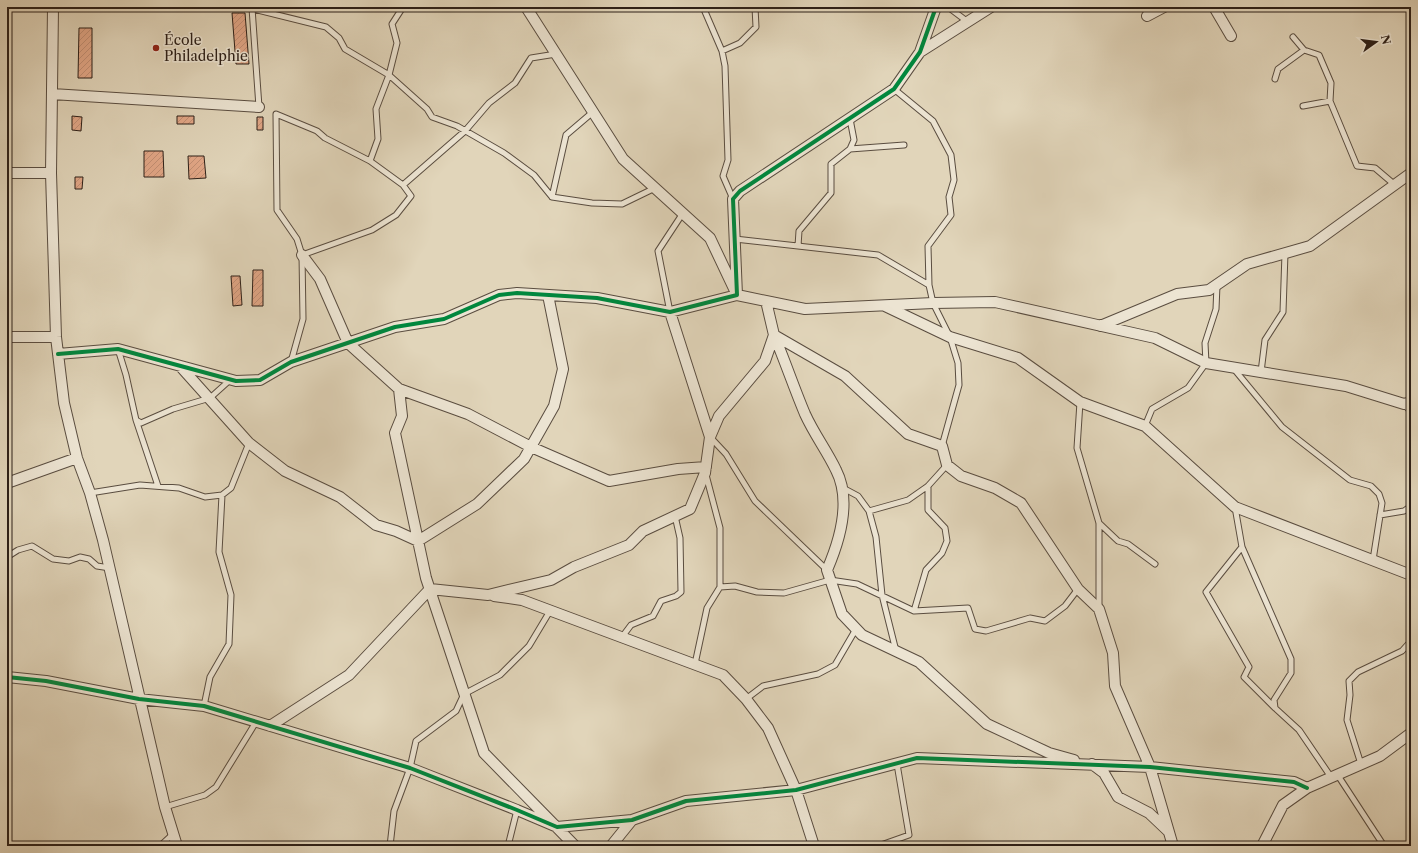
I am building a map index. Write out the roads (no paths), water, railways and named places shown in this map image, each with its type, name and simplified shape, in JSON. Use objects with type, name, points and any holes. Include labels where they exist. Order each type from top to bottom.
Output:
[{"type":"street","points":[[53,7],[51,173],[56,337],[64,403],[77,458],[90,493],[110,568],[165,807],[177,846]]},
{"type":"street","points":[[526,7],[623,158],[710,238],[737,295]]},
{"type":"street","points":[[737,295],[733,199],[740,191],[894,89],[920,52],[936,7]]},
{"type":"street","points":[[920,52],[991,7]]},
{"type":"street","points":[[1147,16],[1164,7]]},
{"type":"street","points":[[1214,7],[1231,36]]},
{"type":"street","points":[[52,94],[259,107]]},
{"type":"street","points":[[7,173],[51,173]]},
{"type":"street","points":[[1100,326],[1177,294],[1209,290],[1246,264],[1310,246],[1411,173]]},
{"type":"street","points":[[302,255],[320,279],[348,343],[399,389],[468,414],[531,447],[609,481],[678,469],[705,470]]},
{"type":"street","points":[[58,354],[118,349],[236,381],[260,380],[291,362],[395,327],[444,319],[499,295],[517,292],[597,298],[670,312],[737,295],[805,309],[933,303],[996,302],[1156,338],[1206,363],[1346,386],[1409,406]]},
{"type":"street","points":[[418,542],[477,504],[524,459],[554,406],[563,369],[548,295]]},
{"type":"street","points":[[766,301],[774,335],[806,415],[837,471],[843,488],[844,506],[836,547],[827,570],[842,614],[862,635],[919,662],[987,724],[1049,753],[1094,765],[1104,773],[1118,797],[1149,813],[1169,833]]},
{"type":"street","points":[[883,305],[950,337],[1018,358],[1080,402],[1145,426],[1235,507],[1411,575]]},
{"type":"street","points":[[670,312],[710,437]]},
{"type":"street","points":[[488,595],[551,580],[574,567],[630,545],[643,531],[690,509],[705,470],[710,437],[719,416],[766,361],[774,335]]},
{"type":"street","points":[[774,335],[846,376],[908,434],[942,446],[947,465],[961,476],[995,488],[1021,503],[1078,589],[1099,609],[1113,653],[1115,686],[1150,767],[1173,846]]},
{"type":"street","points":[[7,337],[56,337]]},
{"type":"street","points":[[180,366],[249,443],[285,471],[340,497],[376,525],[396,531],[418,542]]},
{"type":"street","points":[[399,389],[402,416],[395,433],[426,578],[484,753],[575,846]]},
{"type":"street","points":[[7,483],[77,458]]},
{"type":"street","points":[[430,589],[522,600],[723,675],[746,699],[768,728],[796,790],[814,846]]},
{"type":"street","points":[[270,726],[349,675],[430,589]]},
{"type":"street","points":[[7,677],[46,681],[139,699],[204,706],[410,768],[557,827],[632,820],[686,801],[796,790],[917,758],[1150,767],[1294,782],[1307,788]]},
{"type":"street","points":[[1262,846],[1283,805],[1307,788],[1380,756],[1411,733]]},
{"type":"street","points":[[611,846],[632,820]]},
{"type":"lane","points":[[245,7],[326,27],[339,38],[345,50],[389,74],[427,109],[432,117],[457,126],[504,153],[534,175],[552,197],[592,203],[622,204],[655,188]]},
{"type":"lane","points":[[370,160],[378,139],[376,109],[389,74],[397,43],[392,24],[403,7]]},
{"type":"lane","points":[[703,7],[722,51],[725,66],[728,160],[723,176],[733,199]]},
{"type":"lane","points":[[722,51],[740,44],[756,27],[755,7]]},
{"type":"lane","points":[[948,7],[968,22]]},
{"type":"lane","points":[[252,8],[259,107]]},
{"type":"lane","points":[[1293,36],[1304,50],[1319,55],[1331,83],[1330,101],[1357,166],[1375,168],[1395,185]]},
{"type":"lane","points":[[1275,79],[1278,70],[1304,50]]},
{"type":"lane","points":[[403,185],[465,131],[489,103],[515,83],[531,58],[557,54]]},
{"type":"lane","points":[[894,89],[933,122],[951,155],[954,180],[949,197],[951,215],[928,246],[928,285],[933,303],[950,337],[958,363],[959,385],[942,446]]},
{"type":"lane","points":[[1303,106],[1330,101]]},
{"type":"lane","points":[[552,197],[566,135],[593,112]]},
{"type":"lane","points":[[291,362],[303,319],[302,255],[297,239],[277,210],[276,114],[316,131],[325,138],[370,160],[403,185],[411,196],[396,215],[372,230],[302,255]]},
{"type":"lane","points":[[798,246],[800,231],[831,193],[831,164],[850,149],[854,140],[850,118]]},
{"type":"lane","points":[[850,149],[904,144]]},
{"type":"lane","points":[[670,312],[658,251],[683,213]]},
{"type":"lane","points":[[734,238],[878,255],[928,285]]},
{"type":"lane","points":[[1261,372],[1265,340],[1283,312],[1285,253]]},
{"type":"lane","points":[[1145,426],[1152,409],[1188,388],[1206,363],[1205,343],[1216,309],[1217,284]]},
{"type":"lane","points":[[118,349],[126,375],[136,420],[158,486]]},
{"type":"lane","points":[[1232,367],[1282,427],[1350,480],[1371,486],[1378,494],[1382,503],[1373,560]]},
{"type":"lane","points":[[136,420],[141,422],[172,409],[210,398],[231,379]]},
{"type":"lane","points":[[1080,402],[1077,448],[1099,523],[1099,609]]},
{"type":"lane","points":[[710,437],[726,454],[755,501],[827,570]]},
{"type":"lane","points":[[90,493],[140,485],[179,488],[205,497],[222,495],[231,488],[249,443]]},
{"type":"lane","points":[[869,512],[908,500],[928,486],[947,465]]},
{"type":"lane","points":[[695,664],[707,608],[720,586],[720,528],[705,470]]},
{"type":"lane","points":[[914,611],[926,570],[942,553],[947,541],[945,528],[928,510],[928,486]]},
{"type":"lane","points":[[843,488],[858,496],[869,512],[876,538],[882,595],[896,651]]},
{"type":"lane","points":[[204,706],[210,677],[229,644],[231,595],[218,552],[222,495]]},
{"type":"lane","points":[[1380,515],[1404,511],[1411,506]]},
{"type":"lane","points":[[1235,507],[1242,548],[1291,659],[1291,673],[1274,700],[1275,708]]},
{"type":"lane","points":[[622,637],[632,624],[653,616],[662,601],[676,596],[681,592],[680,538],[675,516]]},
{"type":"lane","points":[[1099,523],[1118,541],[1128,544],[1155,564]]},
{"type":"lane","points":[[7,557],[18,550],[32,546],[53,559],[69,561],[80,557],[89,559],[97,566],[110,568]]},
{"type":"lane","points":[[1242,548],[1206,592],[1249,667],[1244,677],[1275,708],[1300,730],[1384,846]]},
{"type":"lane","points":[[720,586],[735,586],[757,592],[784,593],[830,580],[857,584],[914,611],[968,608],[975,629],[986,631],[1030,618],[1045,621],[1065,606],[1078,589]]},
{"type":"lane","points":[[392,845],[394,811],[410,768],[416,741],[456,711],[464,694],[500,674],[529,646],[550,611]]},
{"type":"lane","points":[[746,699],[763,686],[818,674],[834,665],[856,629]]},
{"type":"lane","points":[[1361,764],[1347,720],[1350,695],[1349,680],[1358,672],[1402,651],[1411,641]]},
{"type":"lane","points":[[165,807],[206,795],[216,788],[256,722]]},
{"type":"lane","points":[[878,846],[909,835],[897,764]]},
{"type":"lane","points":[[508,846],[517,810]]},
{"type":"lane","points":[[160,846],[173,834]]},
{"type":"place","name":"École Philadelphie","points":[[156,48]]}]
